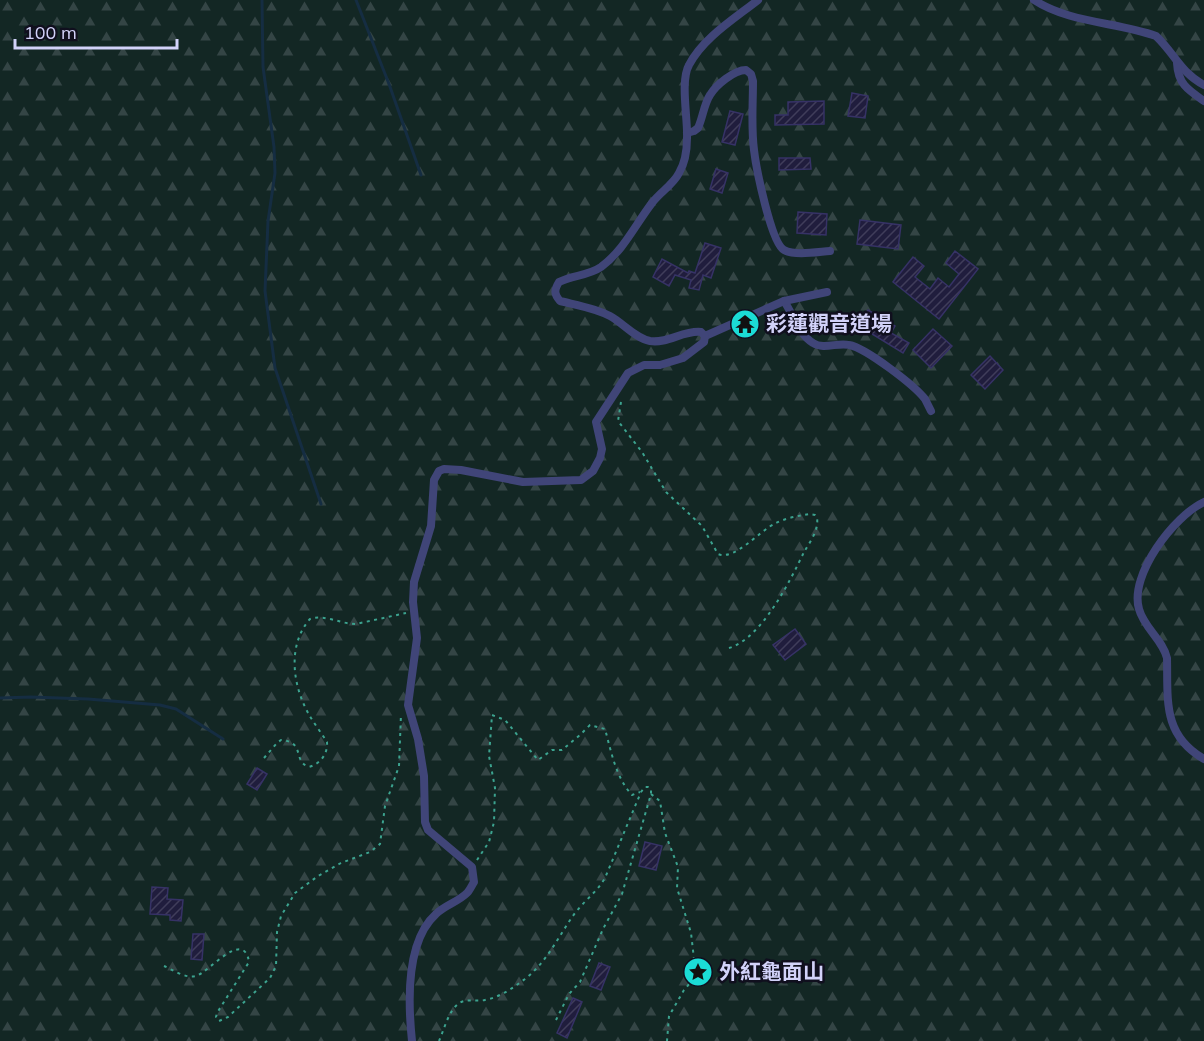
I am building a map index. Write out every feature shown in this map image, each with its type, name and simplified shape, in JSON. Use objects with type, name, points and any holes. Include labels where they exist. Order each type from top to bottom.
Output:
[{"type":"street","points":[[705,336],[695,331],[652,341],[644,339],[610,316],[560,301],[555,295],[555,288],[559,282],[600,268],[625,244],[653,201],[673,183],[680,171],[686,150],[686,78],[689,64],[713,37],[758,0]]},
{"type":"street","points":[[1034,0],[1052,9],[1156,36],[1166,45],[1182,70],[1204,85]]},
{"type":"street","points":[[1177,63],[1177,75],[1181,84],[1204,101]]},
{"type":"street","points":[[687,133],[698,128],[709,95],[715,89],[740,70],[746,70],[751,74],[754,149],[774,236],[779,246],[786,251],[830,251]]},
{"type":"street","points":[[705,336],[784,301],[827,292]]},
{"type":"street","points":[[784,301],[810,342],[817,345],[847,344],[854,346],[885,365],[916,390],[932,411]]},
{"type":"street","points":[[412,1041],[411,984],[416,948],[424,927],[437,913],[467,893],[474,882],[472,867],[428,830],[425,822],[424,776],[418,739],[408,705],[417,638],[414,582],[431,526],[434,480],[439,471],[444,469],[462,470],[524,482],[581,480],[588,477],[600,458],[602,449],[596,422],[628,373],[644,365],[672,362],[683,358],[704,342],[705,336]]},
{"type":"street","points":[[1204,502],[1187,512],[1168,534],[1150,559],[1141,578],[1138,593],[1139,609],[1148,628],[1166,650],[1169,717],[1182,741],[1192,752],[1204,759]]},
{"type":"path","points":[[618,387],[624,394],[618,421],[642,452],[666,492],[702,526],[718,554],[722,556],[736,552],[776,523],[809,514],[817,518],[816,529],[791,582],[776,604],[743,640],[729,648]]},
{"type":"path","points":[[264,758],[281,740],[293,743],[297,747],[300,761],[304,766],[309,767],[321,760],[326,753],[327,742],[310,717],[302,698],[294,660],[302,628],[310,620],[322,618],[356,624],[414,610]]},
{"type":"path","points":[[164,966],[185,976],[196,976],[232,951],[245,952],[249,962],[217,1013],[216,1017],[219,1021],[228,1017],[270,978],[276,966],[276,932],[289,900],[318,876],[341,863],[370,852],[380,844],[385,806],[399,766],[400,716],[408,705]]},
{"type":"path","points":[[472,867],[489,842],[494,822],[495,788],[489,756],[492,716],[504,720],[538,760],[552,750],[562,750],[590,725],[605,729],[619,774],[627,789],[632,795],[641,792]]},
{"type":"path","points":[[439,1041],[457,1004],[465,1000],[483,1000],[501,995],[527,978],[548,955],[574,914],[598,890],[641,792],[648,787],[651,789],[651,794],[622,894],[603,929],[580,982],[565,1000],[555,1022]]},
{"type":"path","points":[[651,794],[660,801],[665,833],[678,867],[677,888],[691,933],[696,976],[684,990],[669,1016],[668,1041]]},
{"type":"green space","points":[[0,0],[1204,0],[1204,1041],[0,1041]]},
{"type":"building","points":[[852,93],[868,96],[865,118],[848,116]]},
{"type":"building","points":[[824,101],[824,124],[775,125],[775,115],[788,115],[788,102]]},
{"type":"building","points":[[730,111],[743,114],[735,145],[722,142]]},
{"type":"building","points":[[779,158],[810,158],[811,169],[779,170]]},
{"type":"building","points":[[716,169],[728,173],[722,193],[710,189]]},
{"type":"building","points":[[798,212],[827,214],[826,235],[797,233]]},
{"type":"building","points":[[860,220],[901,225],[898,249],[857,244]]},
{"type":"building","points":[[705,243],[721,248],[711,278],[703,275],[699,290],[689,288],[691,280],[675,275],[669,286],[653,277],[662,259],[688,273],[689,271],[695,273]]},
{"type":"building","points":[[955,251],[978,269],[939,319],[893,282],[913,257],[924,266],[915,277],[930,289],[938,278],[949,287],[959,274],[946,263]]},
{"type":"building","points":[[868,310],[895,326],[891,333],[909,343],[903,353],[859,326]]},
{"type":"building","points":[[933,329],[952,346],[931,368],[913,350]]},
{"type":"building","points":[[990,356],[1003,370],[985,389],[971,375]]},
{"type":"building","points":[[795,629],[806,644],[785,660],[773,645]]},
{"type":"building","points":[[257,768],[267,774],[257,790],[247,784]]},
{"type":"building","points":[[645,842],[662,846],[656,870],[639,866]]},
{"type":"building","points":[[152,887],[168,888],[167,899],[183,900],[181,921],[170,920],[170,915],[150,914]]},
{"type":"building","points":[[193,934],[204,934],[202,960],[191,959]]},
{"type":"building","points":[[599,963],[610,967],[601,990],[590,986]]},
{"type":"building","points":[[573,998],[582,1002],[567,1038],[557,1033]]},
{"type":"waterway","points":[[262,0],[263,67],[274,147],[275,173],[268,221],[265,291],[275,368],[321,504]]},
{"type":"waterway","points":[[356,0],[421,175]]},
{"type":"waterway","points":[[0,698],[88,699],[160,705],[176,709],[223,739]]},
{"type":"place","name":"彩蓮觀音道場","points":[[745,324]]},
{"type":"place","name":"外紅龜面山","points":[[698,972]]}]
